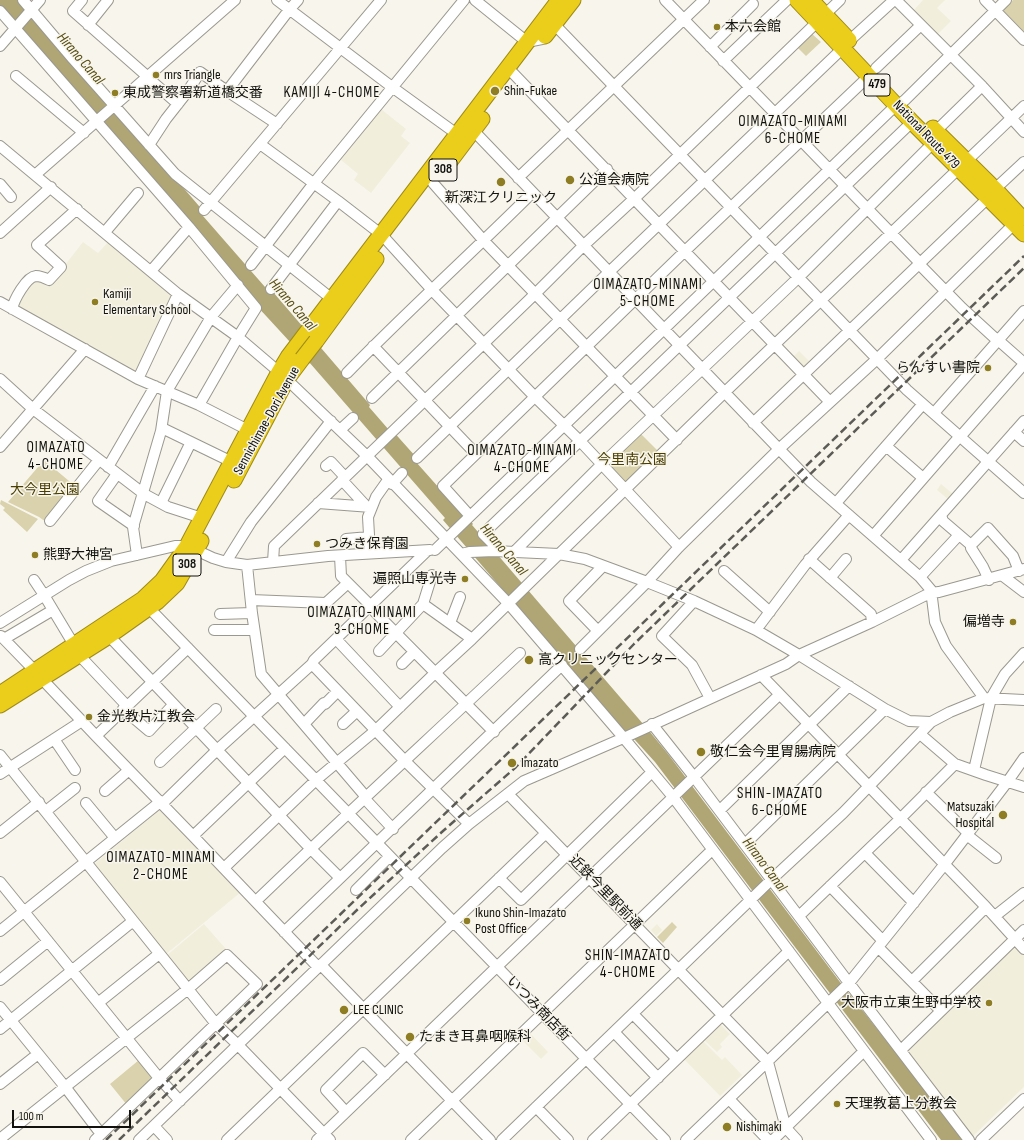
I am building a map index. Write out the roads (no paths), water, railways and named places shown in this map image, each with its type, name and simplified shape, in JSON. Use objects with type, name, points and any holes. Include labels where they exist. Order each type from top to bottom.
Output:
[{"type":"highway","name":"Sennichimae-Dori Avenue","points":[[512,72],[527,42],[546,29],[559,0]]},
{"type":"highway","name":"Sennichimae-Dori Avenue","points":[[77,650],[109,636],[165,596],[177,583],[202,518],[248,430],[283,375],[465,132],[546,29],[573,0]]},
{"type":"highway","name":"National Route 479","points":[[797,0],[821,18],[934,137],[1021,222]]},
{"type":"highway","name":"National Route 479","points":[[811,0],[821,18]]},
{"type":"highway","name":"National Route 479","points":[[901,102],[912,122],[934,137]]},
{"type":"highway","name":"Sennichimae-Dori Avenue","points":[[312,336],[332,299],[433,183],[465,132]]},
{"type":"highway","name":"Sennichimae-Dori Avenue","points":[[0,705],[39,675],[77,650],[143,599],[162,581],[191,548],[283,375]]},
{"type":"highway","name":"Sennichimae-Dori Avenue","points":[[0,694],[39,675]]},
{"type":"street","points":[[23,0],[149,145],[207,206],[266,246],[332,299]]},
{"type":"street","points":[[0,46],[40,0]]},
{"type":"street","points":[[82,0],[73,12],[178,104]]},
{"type":"street","points":[[88,25],[108,0]]},
{"type":"street","points":[[35,175],[235,0]]},
{"type":"street","points":[[277,0],[392,87],[465,132],[518,178],[811,482],[920,577],[930,590],[935,622],[946,646],[988,698]]},
{"type":"street","points":[[226,91],[298,0]]},
{"type":"street","points":[[207,206],[382,0]]},
{"type":"street","points":[[251,265],[314,183],[464,0]]},
{"type":"street","points":[[475,0],[527,42]]},
{"type":"street","points":[[665,0],[723,61],[802,140],[962,308],[1024,364],[873,536]]},
{"type":"street","points":[[518,178],[704,0]]},
{"type":"street","points":[[723,61],[787,0]]},
{"type":"street","points":[[273,562],[274,546],[583,246],[635,198],[840,0]]},
{"type":"street","points":[[417,458],[450,428],[608,273],[895,0],[982,86],[1024,132]]},
{"type":"street","points":[[985,0],[1024,40]]},
{"type":"street","points":[[0,931],[114,838],[160,802],[165,801],[217,750],[312,664],[314,660],[370,606],[431,550],[450,536],[1006,0]]},
{"type":"street","points":[[710,47],[752,4]]},
{"type":"street","points":[[0,11],[189,227],[256,308],[199,405]]},
{"type":"street","points":[[469,517],[443,486],[634,300],[921,25]]},
{"type":"street","points":[[546,29],[615,86],[907,390],[1024,493]]},
{"type":"street","points":[[149,145],[166,118],[188,91],[200,72],[277,124]]},
{"type":"street","points":[[512,72],[830,402]]},
{"type":"street","points":[[16,76],[84,132]]},
{"type":"street","points":[[515,551],[601,465],[752,322],[868,209],[982,86]]},
{"type":"street","points":[[224,868],[316,780],[376,730],[472,639],[724,393],[1024,106]]},
{"type":"street","points":[[497,551],[483,534],[912,122]]},
{"type":"street","points":[[260,144],[338,201],[385,238],[432,290],[580,442],[679,547]]},
{"type":"street","points":[[0,146],[178,294],[238,337],[283,375],[367,456],[390,482],[450,536],[626,737],[652,772],[675,796],[712,850],[752,899],[828,1004],[931,1140]]},
{"type":"street","points":[[753,423],[1024,162]]},
{"type":"street","points":[[372,398],[606,169]]},
{"type":"street","points":[[433,183],[484,241],[677,440]]},
{"type":"street","points":[[0,184],[11,197]]},
{"type":"street","points":[[0,233],[51,188]]},
{"type":"street","points":[[105,232],[138,193]]},
{"type":"street","points":[[347,374],[373,346],[484,241],[532,193]]},
{"type":"street","points":[[271,289],[338,201]]},
{"type":"street","points":[[12,309],[13,303],[25,284],[31,278],[37,276],[49,280],[61,266],[37,245],[77,209]]},
{"type":"street","points":[[580,649],[647,582],[679,547],[779,449],[877,359],[946,291],[1021,222]]},
{"type":"street","points":[[151,271],[189,227]]},
{"type":"street","points":[[137,555],[134,526],[162,428],[167,391],[211,317],[238,285]]},
{"type":"street","points":[[138,379],[178,294]]},
{"type":"street","points":[[0,302],[138,379],[199,405],[248,430]]},
{"type":"street","points":[[934,413],[1024,311]]},
{"type":"street","points":[[373,346],[476,454]]},
{"type":"street","points":[[0,447],[85,349]]},
{"type":"street","points":[[0,379],[33,409],[144,494],[168,507],[202,518]]},
{"type":"street","points":[[108,467],[154,386]]},
{"type":"street","points":[[836,503],[923,404]]},
{"type":"street","points":[[340,430],[352,418]]},
{"type":"street","points":[[226,562],[251,522],[331,421]]},
{"type":"street","points":[[901,560],[1024,421]]},
{"type":"street","points":[[162,428],[232,462]]},
{"type":"street","points":[[1014,432],[1024,441]]},
{"type":"street","points":[[161,503],[191,442]]},
{"type":"street","points":[[886,446],[923,478]]},
{"type":"street","points":[[50,521],[99,460]]},
{"type":"street","points":[[326,466],[331,462],[368,506],[370,553]]},
{"type":"street","points":[[368,506],[390,482],[402,473]]},
{"type":"street","points":[[118,474],[98,501],[134,526]]},
{"type":"street","points":[[318,503],[368,506]]},
{"type":"street","points":[[756,630],[809,559],[849,515]]},
{"type":"street","points":[[941,515],[944,521],[971,545],[971,548],[989,580]]},
{"type":"street","points":[[139,1140],[411,878],[469,824],[524,781],[626,737],[786,664],[799,655],[872,622],[930,593],[989,580],[1021,570],[1013,556],[988,528],[971,545]]},
{"type":"street","points":[[920,577],[959,535]]},
{"type":"street","points":[[346,538],[369,537]]},
{"type":"street","points":[[0,623],[86,571],[111,561],[175,546],[191,548],[226,562],[247,565],[370,553],[431,550],[515,551],[559,554],[585,559],[694,601],[756,630],[799,655],[884,709],[909,721],[931,722]]},
{"type":"street","points":[[340,556],[341,576],[396,634],[494,732]]},
{"type":"street","points":[[809,559],[872,614],[872,622]]},
{"type":"street","points":[[830,578],[846,560]]},
{"type":"street","points":[[247,565],[254,630],[261,674],[392,829]]},
{"type":"street","points":[[598,631],[569,601],[603,566]]},
{"type":"street","points":[[724,571],[770,612]]},
{"type":"street","points":[[379,651],[423,604],[432,575]]},
{"type":"street","points":[[1004,576],[1024,592]]},
{"type":"street","points":[[34,580],[77,650],[125,708],[149,732],[173,705]]},
{"type":"street","points":[[251,600],[326,603],[348,583]]},
{"type":"street","points":[[450,623],[460,597]]},
{"type":"street","points":[[694,601],[662,636],[692,665],[710,698]]},
{"type":"street","points":[[423,604],[472,639]]},
{"type":"street","name":"いつみ商店街","points":[[149,608],[665,1140]]},
{"type":"street","points":[[53,610],[2,638],[316,965],[321,965],[490,1140]]},
{"type":"street","points":[[220,614],[252,613]]},
{"type":"street","points":[[214,630],[254,630]]},
{"type":"street","points":[[109,636],[152,683],[340,878]]},
{"type":"street","points":[[336,639],[400,707]]},
{"type":"street","points":[[96,736],[188,648]]},
{"type":"street","points":[[402,664],[414,652]]},
{"type":"street","points":[[256,901],[310,848],[366,798],[520,653]]},
{"type":"street","points":[[974,770],[988,698],[1005,674],[1024,653]]},
{"type":"street","points":[[312,664],[405,761],[469,824]]},
{"type":"street","points":[[284,932],[434,790],[562,665]]},
{"type":"street","points":[[761,675],[995,916],[1024,949]]},
{"type":"street","points":[[720,810],[849,686]]},
{"type":"street","points":[[304,724],[338,691]]},
{"type":"street","points":[[0,755],[216,1024],[280,1088],[324,1138],[346,1112],[779,695]]},
{"type":"street","points":[[502,1140],[869,787],[931,722],[956,709],[988,698],[1024,700]]},
{"type":"street","points":[[160,762],[216,709]]},
{"type":"street","points":[[745,844],[884,709]]},
{"type":"street","points":[[343,724],[357,711]]},
{"type":"street","points":[[0,774],[82,721]]},
{"type":"street","points":[[651,725],[720,810],[771,880],[969,1140]]},
{"type":"street","points":[[920,734],[955,764],[1024,787]]},
{"type":"street","points":[[54,740],[75,770]]},
{"type":"street","points":[[193,836],[285,748]]},
{"type":"street","points":[[686,1140],[849,983],[944,865],[1008,782],[1024,758]]},
{"type":"street","points":[[799,916],[955,764]]},
{"type":"street","points":[[105,791],[129,770]]},
{"type":"street","points":[[499,878],[521,900],[652,772]]},
{"type":"street","points":[[46,811],[75,788]]},
{"type":"street","points":[[926,792],[967,834],[996,858]]},
{"type":"street","name":"近鉄今里駅前通","points":[[508,794],[768,1062]]},
{"type":"street","points":[[0,834],[39,802]]},
{"type":"street","points":[[86,804],[114,838]]},
{"type":"street","points":[[227,1140],[546,833]]},
{"type":"street","points":[[411,1140],[712,850]]},
{"type":"street","points":[[864,853],[914,903]]},
{"type":"street","points":[[356,890],[389,856]]},
{"type":"street","points":[[0,882],[98,1004],[180,1101]]},
{"type":"street","points":[[830,886],[912,981],[941,1011]]},
{"type":"street","points":[[995,916],[1024,893]]},
{"type":"street","points":[[912,981],[986,907]]},
{"type":"street","points":[[0,1028],[133,921]]},
{"type":"street","points":[[901,1050],[1024,930]]},
{"type":"street","points":[[0,980],[48,941]]},
{"type":"street","points":[[593,1140],[789,951]]},
{"type":"street","points":[[98,1004],[160,954]]},
{"type":"street","points":[[0,1007],[66,1088],[98,1137],[257,984],[227,955],[188,989],[66,1088],[2,1137]]},
{"type":"street","points":[[632,1014],[677,1059]]},
{"type":"street","points":[[614,1032],[658,1078]]},
{"type":"street","points":[[773,1140],[864,1051]]},
{"type":"street","points":[[346,1112],[326,1090],[363,1053],[385,1075]]},
{"type":"street","points":[[0,1084],[38,1054]]},
{"type":"street","points":[[768,1062],[786,1128],[798,1140]]},
{"type":"street","points":[[980,1140],[1024,1098]]},
{"type":"street","points":[[729,1099],[768,1140]]},
{"type":"street","points":[[536,1107],[568,1140]]},
{"type":"street","points":[[154,1126],[167,1140]]},
{"type":"railway","points":[[106,1140],[1024,256]]},
{"type":"railway","points":[[119,1140],[358,909],[516,767],[634,644],[1024,268]]},
{"type":"place","name":"本六会館","points":[[717,27]]},
{"type":"place","name":"mrs Triangle","points":[[156,75]]},
{"type":"place","name":"Shin-Fukae","points":[[495,91]]},
{"type":"place","name":"東成警察署新道橋交番","points":[[115,93]]},
{"type":"place","name":"公道会病院","points":[[570,180]]},
{"type":"place","name":"新深江クリニック","points":[[501,182]]},
{"type":"place","name":"Kamiji Elementary School","points":[[95,302]]},
{"type":"place","name":"らんすい書院","points":[[988,368]]},
{"type":"place","name":"つみき保育園","points":[[317,544]]},
{"type":"place","name":"熊野大神宮","points":[[35,555]]},
{"type":"place","name":"遍照山専光寺","points":[[465,579]]},
{"type":"place","name":"偏増寺","points":[[1013,622]]},
{"type":"place","name":"高クリニックセンター","points":[[529,660]]},
{"type":"place","name":"金光教片江教会","points":[[89,717]]},
{"type":"place","name":"敬仁会今里胃腸病院","points":[[701,752]]},
{"type":"place","name":"Imazato","points":[[512,763]]},
{"type":"place","name":"Matsuzaki Hospital","points":[[1003,815]]},
{"type":"place","name":"Ikuno Shin-Imazato Post Office","points":[[467,921]]},
{"type":"place","name":"大阪市立東生野中学校","points":[[989,1003]]},
{"type":"place","name":"LEE CLINIC","points":[[344,1010]]},
{"type":"place","name":"たまき耳鼻咽喉科","points":[[410,1037]]},
{"type":"place","name":"天理教葛上分教会","points":[[837,1104]]},
{"type":"place","name":"Nishimaki","points":[[727,1127]]},
{"type":"district","name":"KAMIJI 4-CHOME","points":[[332,93]]},
{"type":"district","name":"OIMAZATO-MINAMI 6-CHOME","points":[[793,130]]},
{"type":"district","name":"OIMAZATO-MINAMI 5-CHOME","points":[[648,294]]},
{"type":"district","name":"OIMAZATO 4-CHOME","points":[[56,456]]},
{"type":"district","name":"OIMAZATO-MINAMI 4-CHOME","points":[[522,460]]},
{"type":"district","name":"OIMAZATO-MINAMI 3-CHOME","points":[[362,622]]},
{"type":"district","name":"SHIN-IMAZATO 6-CHOME","points":[[780,802]]},
{"type":"district","name":"OIMAZATO-MINAMI 2-CHOME","points":[[161,866]]},
{"type":"district","name":"SHIN-IMAZATO 4-CHOME","points":[[628,964]]},
{"type":"water label","name":"Hirano Canal","points":[[80,59]]},
{"type":"water label","name":"Hirano Canal","points":[[292,305]]},
{"type":"water label","name":"Hirano Canal","points":[[503,550]]},
{"type":"water label","name":"Hirano Canal","points":[[764,865]]},
{"type":"park label","name":"今里南公園","points":[[632,460]]},
{"type":"park label","name":"大今里公園","points":[[45,490]]}]
